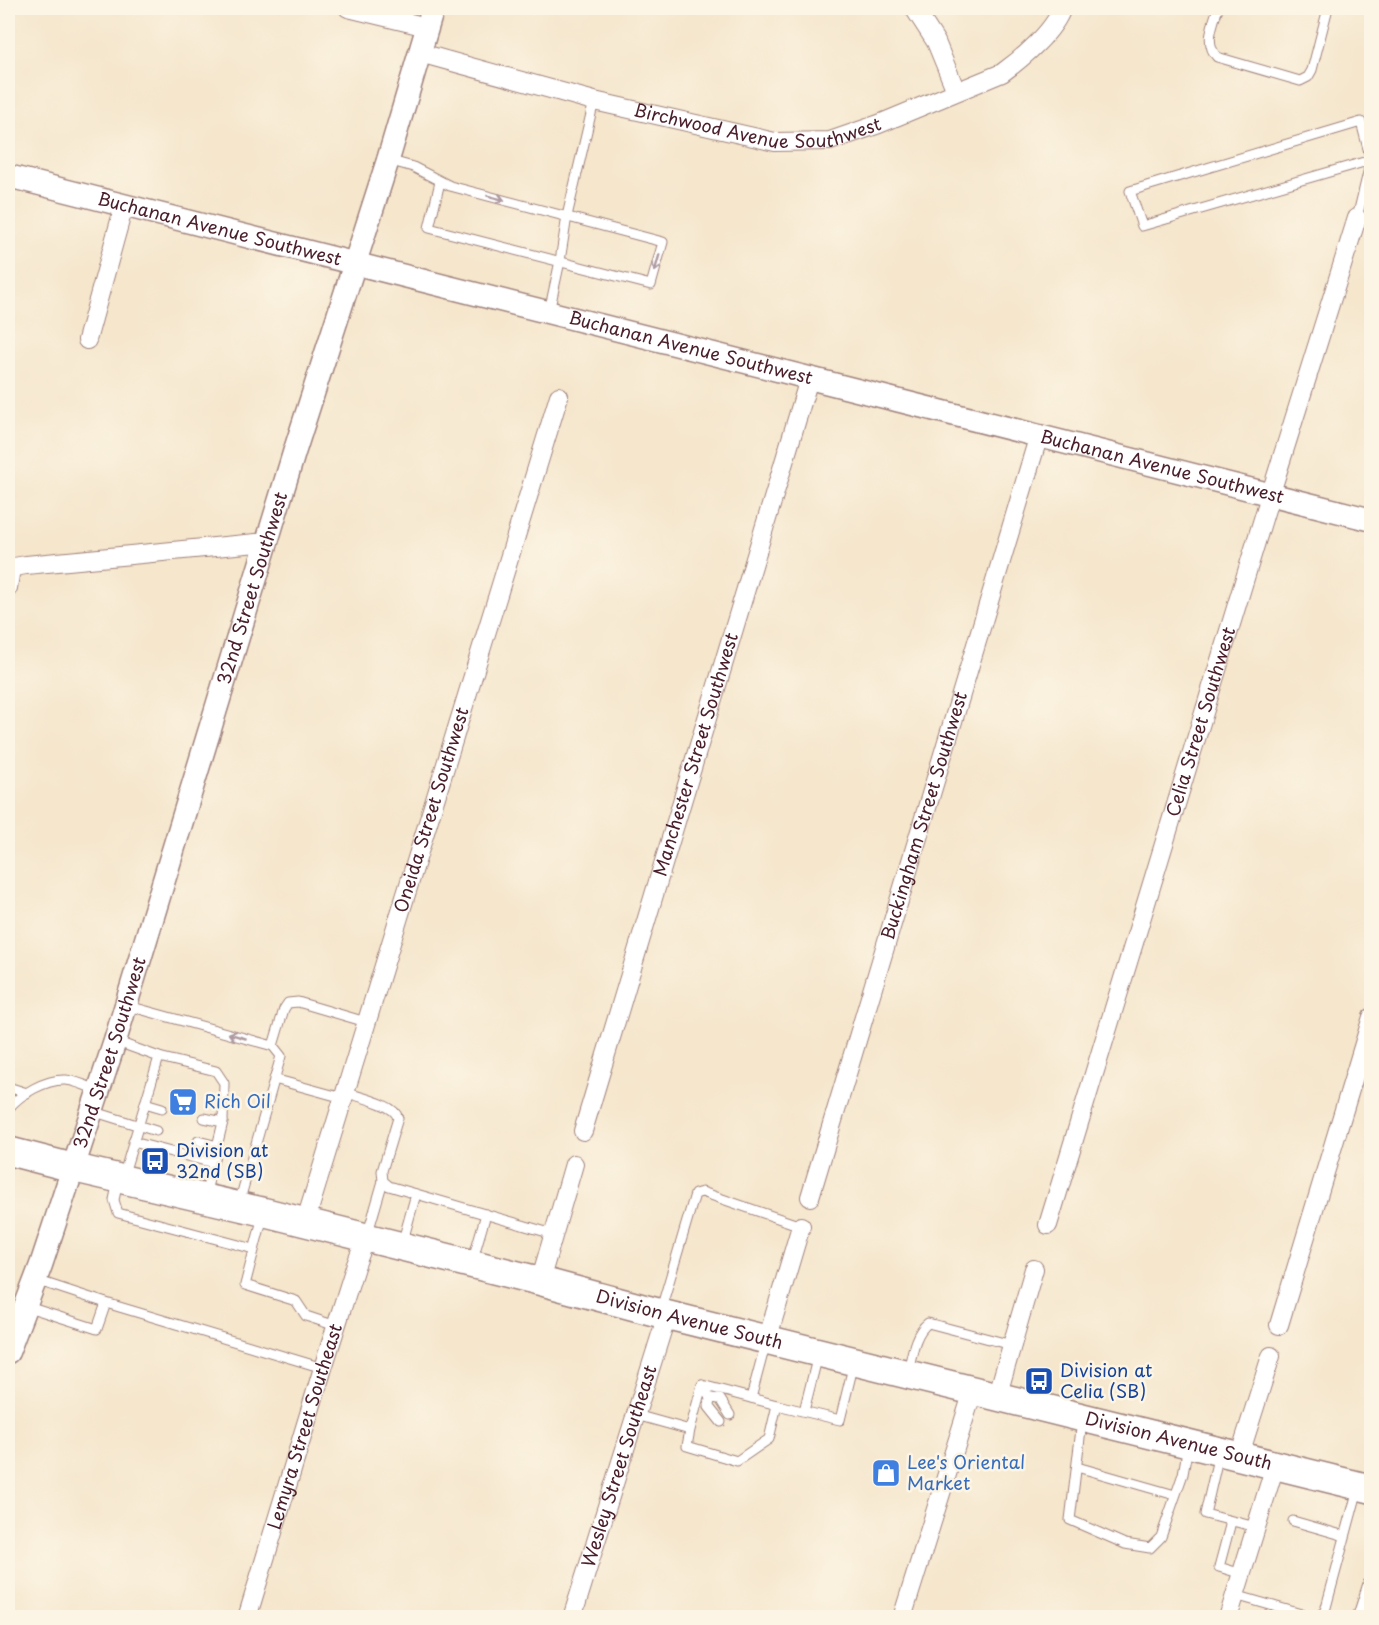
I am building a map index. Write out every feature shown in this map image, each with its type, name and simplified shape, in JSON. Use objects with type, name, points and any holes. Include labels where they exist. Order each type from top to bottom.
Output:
[{"type":"main road","name":"Division Avenue South","points":[[8,1151],[401,1246],[767,1340],[1365,1488]]},
{"type":"street","points":[[348,8],[430,17]]},
{"type":"street","points":[[914,8],[936,42],[956,91]]},
{"type":"street","name":"Birchwood Avenue Southwest","points":[[420,53],[594,101],[749,137],[775,142],[830,141],[879,124],[1002,73],[1016,63],[1058,19],[1062,8]]},
{"type":"street","name":"32nd Street Southwest","points":[[8,1352],[36,1280],[115,1041],[294,453],[388,160],[430,17]]},
{"type":"street","name":"Buchanan Avenue Southwest","points":[[8,176],[1371,520]]},
{"type":"street","points":[[87,340],[124,206]]},
{"type":"street","name":"Celia Street Southwest","points":[[1048,1225],[1270,496],[1357,219]]},
{"type":"street","name":"Manchester Street Southwest","points":[[583,1131],[809,378]]},
{"type":"street","name":"Oneida Street Southwest","points":[[305,1223],[560,396]]},
{"type":"street","name":"Buckingham Street Southwest","points":[[810,1197],[1039,435]]},
{"type":"street","points":[[8,588],[9,568],[267,542]]},
{"type":"street","points":[[1279,1325],[1371,1017]]},
{"type":"street","points":[[540,1281],[574,1164]]},
{"type":"street","points":[[767,1340],[801,1226]]},
{"type":"street","name":"Lemyra Street Southeast","points":[[247,1617],[336,1326],[366,1238]]},
{"type":"street","points":[[902,1617],[985,1394],[1012,1345],[1034,1269]]},
{"type":"street","name":"Wesley Street Southeast","points":[[572,1617],[636,1415],[664,1314]]},
{"type":"street","points":[[1230,1454],[1271,1356]]},
{"type":"street","points":[[1228,1617],[1275,1466]]},
{"type":"lane","points":[[1218,8],[1209,44],[1211,51],[1217,57],[1300,81],[1308,77],[1312,70],[1328,8]]},
{"type":"lane","points":[[549,312],[567,216],[594,101]]},
{"type":"lane","points":[[1357,219],[1371,160],[1361,122],[1130,191],[1142,226],[1371,160]]},
{"type":"lane","points":[[388,160],[413,167],[440,182],[663,242],[651,285],[429,228],[440,182]]},
{"type":"lane","points":[[273,1046],[284,1009],[288,1003],[298,1002],[366,1022]]},
{"type":"lane","points":[[125,1005],[273,1046],[281,1056],[274,1079],[251,1209],[254,1249],[245,1285],[296,1301],[306,1316],[336,1326]]},
{"type":"lane","points":[[115,1041],[159,1057],[216,1071],[224,1083],[223,1122],[205,1198]]},
{"type":"lane","points":[[159,1057],[114,1200],[118,1213],[254,1249]]},
{"type":"lane","points":[[274,1079],[390,1107],[397,1113],[398,1118],[382,1171],[382,1182],[366,1238]]},
{"type":"lane","points":[[8,1109],[14,1101],[43,1084],[66,1080],[95,1101],[138,1125],[156,1131]]},
{"type":"lane","points":[[8,1087],[27,1093]]},
{"type":"lane","points":[[145,1103],[162,1108]]},
{"type":"lane","points":[[204,1118],[223,1122]]},
{"type":"lane","points":[[198,1141],[218,1146]]},
{"type":"lane","points":[[133,1142],[213,1163]]},
{"type":"lane","points":[[382,1182],[389,1186],[554,1234]]},
{"type":"lane","points":[[664,1314],[695,1194],[702,1192],[801,1226]]},
{"type":"lane","points":[[401,1246],[416,1194]]},
{"type":"lane","points":[[471,1264],[486,1214]]},
{"type":"lane","points":[[36,1280],[323,1368]]},
{"type":"lane","points":[[26,1306],[97,1329],[106,1303]]},
{"type":"lane","points":[[907,1374],[917,1338],[922,1328],[928,1323],[1012,1345]]},
{"type":"lane","points":[[751,1398],[767,1340]]},
{"type":"lane","points":[[804,1411],[819,1353]]},
{"type":"lane","points":[[702,1385],[840,1420],[855,1362]]},
{"type":"lane","points":[[702,1385],[710,1398],[709,1407],[720,1422]]},
{"type":"lane","points":[[702,1385],[687,1446],[737,1461],[747,1450],[769,1439],[777,1405]]},
{"type":"lane","points":[[710,1398],[720,1399],[730,1415]]},
{"type":"lane","points":[[636,1415],[690,1430]]},
{"type":"lane","points":[[1082,1418],[1070,1520],[1125,1544],[1150,1548],[1161,1537],[1183,1474],[1188,1444]]},
{"type":"lane","points":[[1230,1454],[1205,1514],[1256,1527]]},
{"type":"lane","points":[[1077,1467],[1175,1495]]},
{"type":"lane","points":[[1235,1595],[1315,1617],[1325,1611],[1345,1536],[1365,1488]]},
{"type":"lane","points":[[1293,1521],[1345,1536]]},
{"type":"lane","points":[[1231,1522],[1219,1567],[1242,1574]]},
{"type":"lane","points":[[1357,1617],[1371,1571]]},
{"type":"place","name":"Rich Oil","points":[[183,1102]]},
{"type":"place","name":"Division at 32nd (SB)","points":[[155,1161]]},
{"type":"place","name":"Division at Celia (SB)","points":[[1039,1381]]},
{"type":"place","name":"Lee's Oriental Market","points":[[886,1473]]}]
